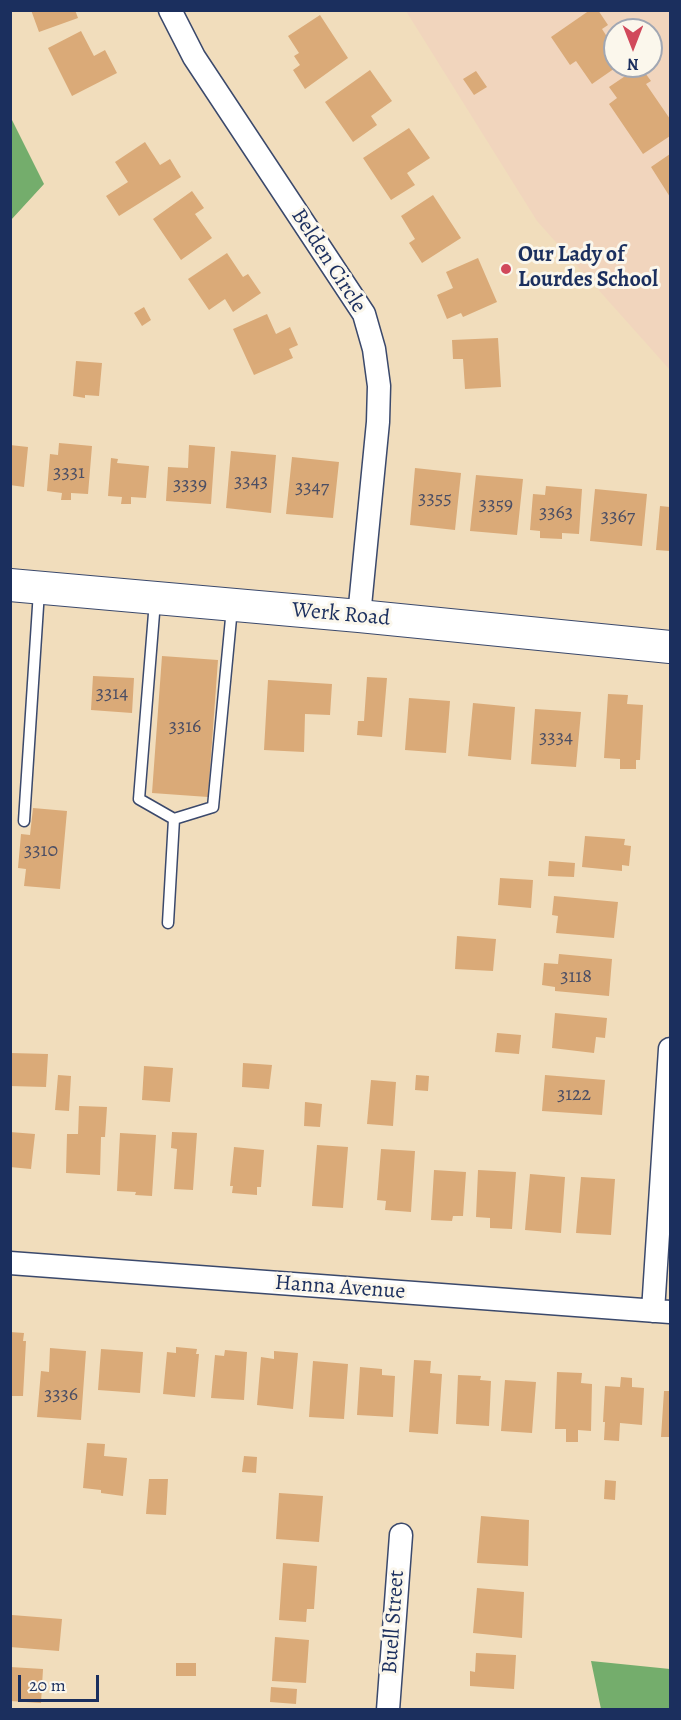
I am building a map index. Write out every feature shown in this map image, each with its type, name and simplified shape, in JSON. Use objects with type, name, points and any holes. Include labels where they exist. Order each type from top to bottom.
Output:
[{"type":"main road","name":"Werk Road","points":[[25,586],[670,647]]},
{"type":"street","name":"Belden Circle","points":[[170,10],[194,57],[364,314],[374,349],[379,386],[378,422],[359,616]]},
{"type":"street","points":[[662,1311],[670,1049]]},
{"type":"street","name":"Hanna Avenue","points":[[10,1263],[662,1311]]},
{"type":"street","name":"Buell Street","points":[[388,1710],[401,1535]]},
{"type":"lane","points":[[24,821],[25,586]]},
{"type":"lane","points":[[155,598],[139,800],[174,819],[213,807],[232,605]]},
{"type":"lane","points":[[168,923],[174,819]]},
{"type":"shaded area","points":[[406,11],[670,11],[670,370],[537,221]]},
{"type":"green space","points":[[10,116],[44,184],[11,220],[10,220]]},
{"type":"green space","points":[[591,1661],[670,1669],[670,1709],[601,1709]]},
{"type":"building","points":[[31,10],[75,10],[78,18],[39,32]]},
{"type":"building","points":[[590,10],[598,10],[603,18],[603,76],[592,84],[576,61],[570,65],[551,37]]},
{"type":"building","points":[[320,15],[348,58],[305,89],[293,70],[300,65],[294,56],[299,53],[288,36]]},
{"type":"building","points":[[81,31],[94,56],[105,50],[117,73],[72,96],[48,48]]},
{"type":"building","points":[[370,70],[392,101],[371,116],[377,125],[353,142],[325,102]]},
{"type":"building","points":[[476,71],[487,87],[474,95],[463,79]]},
{"type":"building","points":[[622,78],[649,78],[651,81],[646,84],[670,119],[670,136],[643,154],[609,104],[617,98],[609,87]]},
{"type":"building","points":[[409,128],[430,158],[407,173],[415,185],[391,200],[363,158]]},
{"type":"building","points":[[145,142],[160,165],[170,159],[181,177],[119,216],[106,196],[128,182],[115,162]]},
{"type":"building","points":[[670,154],[670,197],[651,167]]},
{"type":"building","points":[[192,191],[204,208],[195,214],[212,238],[181,260],[153,219]]},
{"type":"building","points":[[433,195],[461,238],[422,263],[409,243],[415,239],[401,216]]},
{"type":"building","points":[[227,253],[243,277],[248,274],[261,293],[233,312],[225,299],[209,310],[188,279]]},
{"type":"building","points":[[478,258],[497,302],[463,317],[461,313],[447,319],[437,295],[453,288],[446,272]]},
{"type":"building","points":[[144,307],[151,320],[142,326],[134,313]]},
{"type":"building","points":[[267,314],[276,334],[290,327],[298,345],[289,349],[293,358],[254,375],[233,329]]},
{"type":"building","points":[[498,338],[501,387],[465,389],[463,359],[453,359],[452,340]]},
{"type":"building","points":[[76,361],[102,363],[99,396],[85,395],[85,398],[73,396]]},
{"type":"building","points":[[59,443],[92,446],[88,494],[71,493],[71,500],[61,500],[62,493],[47,491],[50,454],[58,455]]},
{"type":"building","points":[[10,445],[28,447],[24,487],[10,485]]},
{"type":"building","points":[[189,445],[215,447],[211,504],[166,501],[168,467],[188,468]]},
{"type":"building","points":[[231,451],[276,455],[271,513],[226,508]]},
{"type":"building","points":[[292,457],[339,462],[333,518],[286,514]]},
{"type":"building","points":[[111,458],[118,459],[117,463],[149,466],[146,498],[131,497],[131,504],[121,504],[122,497],[108,496]]},
{"type":"building","points":[[415,468],[461,473],[455,530],[410,525]]},
{"type":"building","points":[[476,475],[523,479],[517,535],[470,531]]},
{"type":"building","points":[[546,486],[582,489],[579,534],[562,533],[562,539],[540,538],[540,531],[530,530],[533,494],[545,495]]},
{"type":"building","points":[[595,489],[647,494],[642,546],[590,541]]},
{"type":"building","points":[[660,506],[670,507],[670,551],[656,550]]},
{"type":"building","points":[[162,656],[218,660],[208,797],[152,793]]},
{"type":"building","points":[[93,676],[134,678],[132,713],[91,710]]},
{"type":"building","points":[[367,677],[387,678],[382,737],[357,735],[358,721],[364,721]]},
{"type":"building","points":[[268,680],[332,684],[330,715],[305,714],[304,752],[264,750]]},
{"type":"building","points":[[608,694],[628,695],[627,704],[643,705],[640,760],[636,760],[636,769],[620,769],[620,759],[604,758]]},
{"type":"building","points":[[409,698],[450,701],[446,753],[405,750]]},
{"type":"building","points":[[473,703],[515,707],[511,760],[468,756]]},
{"type":"building","points":[[535,709],[581,712],[576,767],[531,764]]},
{"type":"building","points":[[33,808],[67,811],[60,889],[24,886],[26,869],[18,868],[21,834],[30,835]]},
{"type":"building","points":[[585,836],[625,839],[624,845],[631,846],[629,866],[622,865],[622,871],[582,867]]},
{"type":"building","points":[[549,861],[575,863],[574,877],[548,876]]},
{"type":"building","points":[[500,878],[533,880],[531,908],[498,905]]},
{"type":"building","points":[[554,896],[618,902],[614,938],[556,933],[558,916],[552,915]]},
{"type":"building","points":[[457,936],[496,939],[493,971],[455,969]]},
{"type":"building","points":[[559,954],[612,959],[609,996],[555,991],[555,987],[542,985],[544,963],[558,964]]},
{"type":"building","points":[[555,1013],[607,1018],[605,1038],[596,1037],[594,1053],[552,1048]]},
{"type":"building","points":[[497,1033],[521,1035],[519,1054],[495,1052]]},
{"type":"building","points":[[11,1053],[48,1054],[46,1087],[10,1086]]},
{"type":"building","points":[[243,1063],[272,1065],[269,1089],[242,1087]]},
{"type":"building","points":[[144,1066],[173,1068],[170,1102],[142,1100]]},
{"type":"building","points":[[58,1075],[71,1076],[69,1111],[55,1110]]},
{"type":"building","points":[[416,1075],[429,1076],[428,1091],[415,1090]]},
{"type":"building","points":[[545,1075],[605,1080],[602,1115],[542,1111]]},
{"type":"building","points":[[371,1080],[396,1082],[393,1126],[367,1124]]},
{"type":"building","points":[[305,1102],[322,1104],[320,1127],[304,1126]]},
{"type":"building","points":[[79,1106],[107,1107],[105,1137],[101,1137],[100,1175],[66,1173],[67,1134],[78,1134]]},
{"type":"building","points":[[10,1132],[35,1134],[31,1169],[10,1167]]},
{"type":"building","points":[[172,1132],[197,1133],[193,1190],[174,1189],[177,1149],[171,1148]]},
{"type":"building","points":[[120,1133],[156,1135],[152,1196],[117,1191]]},
{"type":"building","points":[[317,1145],[348,1147],[343,1208],[312,1206]]},
{"type":"building","points":[[234,1147],[264,1150],[261,1187],[257,1187],[257,1195],[232,1193],[233,1186],[230,1186]]},
{"type":"building","points":[[381,1149],[415,1151],[411,1212],[385,1210],[386,1201],[377,1200]]},
{"type":"building","points":[[434,1170],[466,1172],[463,1216],[453,1216],[452,1221],[431,1220]]},
{"type":"building","points":[[478,1170],[516,1172],[512,1229],[490,1228],[490,1218],[476,1217]]},
{"type":"building","points":[[530,1174],[565,1177],[561,1233],[525,1230]]},
{"type":"building","points":[[581,1177],[615,1179],[611,1235],[576,1233]]},
{"type":"building","points":[[10,1332],[24,1333],[23,1341],[26,1341],[23,1396],[10,1396]]},
{"type":"building","points":[[176,1347],[197,1349],[196,1354],[199,1354],[195,1397],[163,1394],[167,1352],[176,1353]]},
{"type":"building","points":[[50,1348],[86,1351],[81,1420],[37,1417],[41,1371],[49,1372]]},
{"type":"building","points":[[101,1349],[143,1352],[140,1393],[98,1390]]},
{"type":"building","points":[[225,1350],[247,1352],[244,1400],[211,1398],[215,1355],[224,1356]]},
{"type":"building","points":[[274,1351],[298,1353],[293,1409],[257,1405],[261,1357],[274,1359]]},
{"type":"building","points":[[414,1360],[431,1361],[430,1373],[442,1374],[438,1434],[409,1432]]},
{"type":"building","points":[[313,1361],[348,1364],[344,1419],[309,1417]]},
{"type":"building","points":[[360,1367],[382,1369],[382,1375],[395,1376],[393,1417],[357,1415]]},
{"type":"building","points":[[557,1372],[582,1373],[581,1383],[592,1384],[591,1431],[578,1430],[578,1442],[566,1442],[566,1429],[555,1429]]},
{"type":"building","points":[[458,1375],[481,1376],[480,1380],[491,1381],[489,1426],[456,1424]]},
{"type":"building","points":[[621,1377],[632,1378],[632,1387],[644,1388],[642,1425],[620,1423],[619,1441],[604,1440],[605,1386],[620,1387]]},
{"type":"building","points":[[505,1380],[536,1382],[532,1433],[501,1431]]},
{"type":"building","points":[[664,1391],[670,1391],[670,1437],[661,1437]]},
{"type":"building","points":[[87,1443],[105,1444],[104,1456],[127,1458],[123,1496],[83,1488]]},
{"type":"building","points":[[244,1456],[257,1457],[256,1473],[242,1472]]},
{"type":"building","points":[[149,1479],[168,1479],[166,1515],[146,1514]]},
{"type":"building","points":[[605,1480],[616,1481],[615,1500],[604,1499]]},
{"type":"building","points":[[279,1493],[323,1496],[319,1542],[276,1539]]},
{"type":"building","points":[[481,1516],[529,1520],[528,1566],[477,1563]]},
{"type":"building","points":[[283,1563],[317,1566],[314,1609],[307,1609],[306,1622],[279,1620]]},
{"type":"building","points":[[477,1588],[524,1592],[522,1638],[473,1633]]},
{"type":"building","points":[[12,1615],[62,1619],[59,1651],[10,1647]]},
{"type":"building","points":[[275,1637],[309,1640],[306,1683],[272,1681]]},
{"type":"building","points":[[476,1653],[516,1655],[514,1689],[470,1686],[470,1671],[475,1672]]},
{"type":"building","points":[[176,1663],[196,1663],[196,1676],[176,1676]]},
{"type":"building","points":[[10,1667],[43,1669],[41,1703],[10,1701]]},
{"type":"building","points":[[271,1687],[297,1689],[296,1704],[270,1702]]},
{"type":"place","name":"Our Lady of Lourdes School","points":[[506,269]]}]
